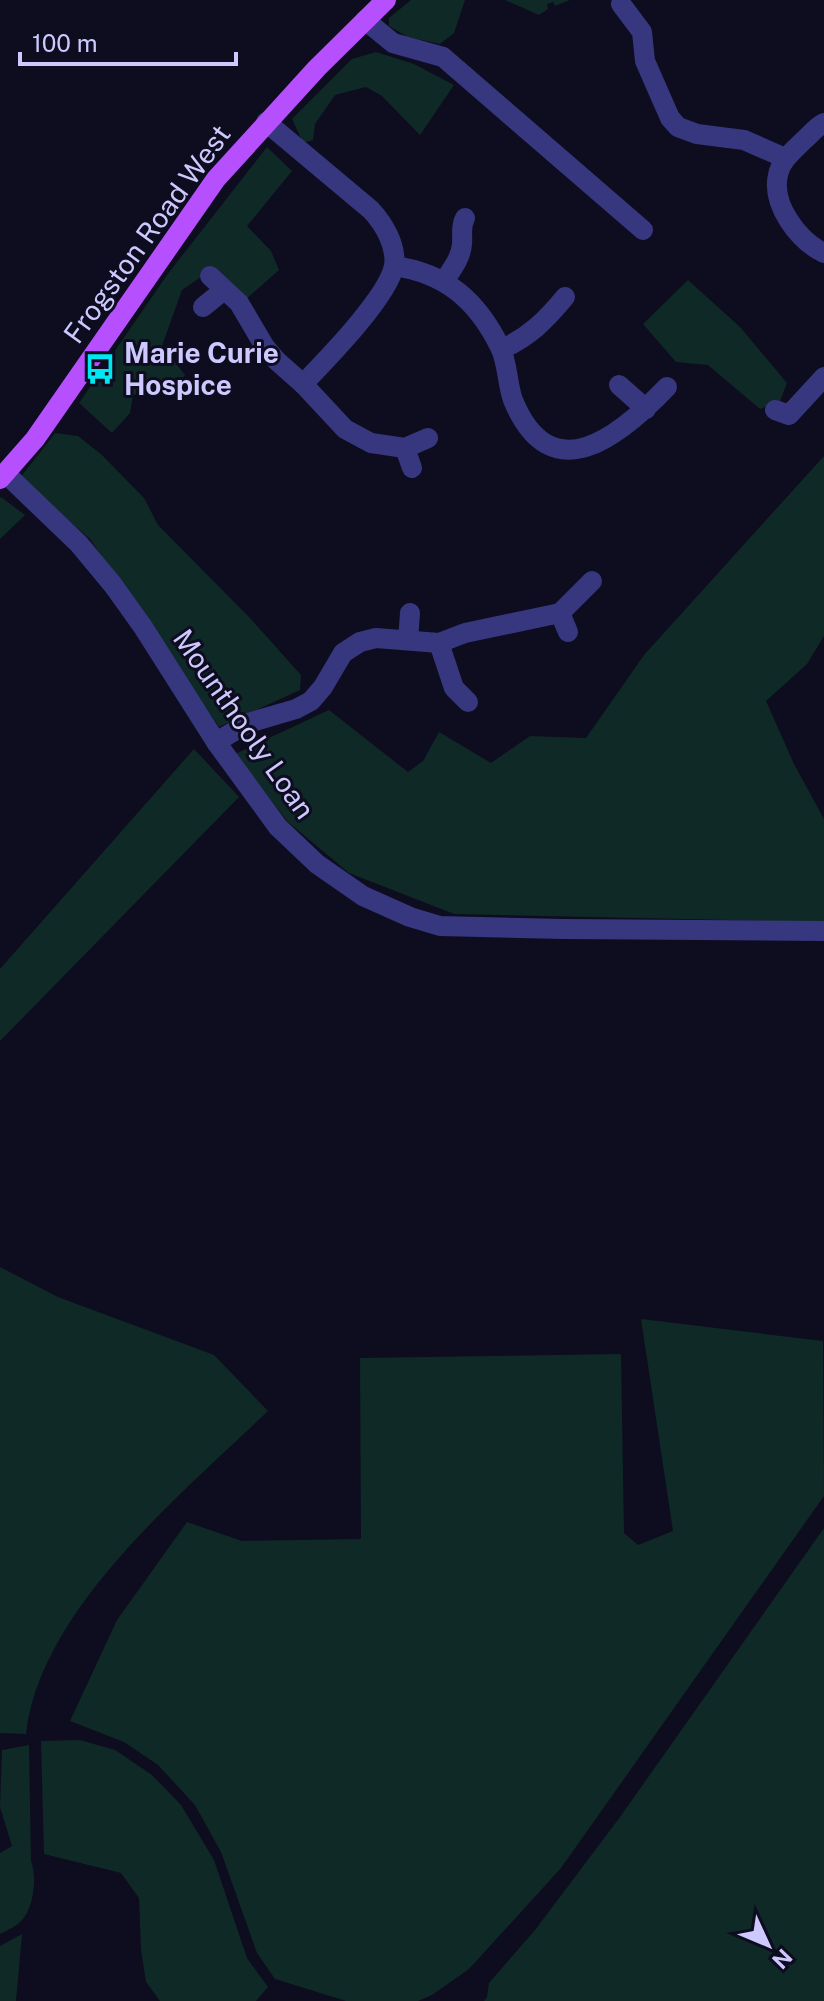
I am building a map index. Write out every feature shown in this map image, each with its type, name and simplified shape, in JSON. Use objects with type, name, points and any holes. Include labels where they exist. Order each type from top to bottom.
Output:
[{"type":"main road","name":"Frogston Road West","points":[[3,476],[35,439],[216,179],[266,122],[386,0]]},
{"type":"street","points":[[621,4],[642,32],[645,61],[670,118],[678,127],[697,134],[744,140],[785,158]]},
{"type":"street","points":[[365,20],[393,43],[443,57],[643,230]]},
{"type":"street","points":[[266,122],[381,221],[392,247],[394,266],[388,279],[353,331],[303,384]]},
{"type":"street","points":[[824,123],[785,158],[778,175],[778,192],[788,218],[800,238],[824,253]]},
{"type":"street","points":[[444,281],[471,245],[460,228],[465,218]]},
{"type":"street","points":[[394,266],[430,273],[444,281],[479,315],[502,349],[512,396],[524,423],[542,443],[554,449],[569,452],[587,449],[646,409],[667,387]]},
{"type":"street","points":[[203,307],[217,283],[239,303],[265,347],[355,436],[371,443],[405,448],[428,438]]},
{"type":"street","points":[[502,349],[543,324],[555,301]]},
{"type":"street","points":[[775,410],[789,415],[824,377]]},
{"type":"street","points":[[619,385],[646,409]]},
{"type":"street","points":[[405,448],[412,468]]},
{"type":"street","name":"Mounthooly Loan","points":[[3,476],[79,544],[113,585],[216,742],[278,827],[306,855],[363,896],[440,926],[824,931]]},
{"type":"street","points":[[216,742],[248,723],[296,709],[311,701],[343,653],[360,642],[376,638],[439,643],[465,633],[564,622],[592,581]]},
{"type":"street","points":[[408,640],[410,613]]},
{"type":"street","points":[[439,643],[454,688],[468,702]]},
{"type":"green space","points":[[411,0],[465,0],[454,33],[440,44],[408,37],[389,26],[389,18]]},
{"type":"green space","points":[[505,0],[570,0],[555,6],[553,2],[547,4],[548,9],[539,15]]},
{"type":"green space","points":[[376,52],[414,64],[454,85],[420,135],[382,96],[366,87],[335,95],[315,124],[313,140],[303,143],[292,119],[352,59]]},
{"type":"green space","points":[[267,147],[292,171],[247,226],[271,251],[279,270],[244,301],[213,269],[182,290],[162,346],[185,375],[173,392],[145,387],[133,396],[130,413],[112,433],[79,403],[167,275]]},
{"type":"green space","points":[[688,280],[740,327],[787,383],[780,401],[760,409],[708,365],[676,362],[643,324]]},
{"type":"green space","points":[[55,433],[78,436],[102,455],[144,498],[158,525],[301,675],[300,690],[219,727],[90,539],[20,478]]},
{"type":"green space","points":[[824,456],[824,636],[807,664],[766,701],[794,764],[824,819],[824,922],[454,914],[349,873],[288,822],[235,754],[329,710],[408,772],[423,761],[439,732],[491,763],[530,736],[586,738],[644,655]]},
{"type":"green space","points":[[0,498],[25,515],[0,539]]},
{"type":"green space","points":[[194,749],[239,797],[0,1041],[0,969]]},
{"type":"green space","points":[[0,1267],[58,1297],[214,1355],[268,1411],[157,1517],[86,1599],[58,1642],[37,1688],[26,1734],[0,1733]]},
{"type":"green space","points":[[641,1319],[823,1341],[824,1496],[561,1868],[469,1969],[418,2001],[346,2001],[275,1979],[257,1953],[221,1852],[195,1805],[158,1765],[124,1742],[70,1721],[117,1620],[187,1522],[242,1541],[361,1539],[360,1358],[621,1354],[624,1533],[638,1545],[673,1531]]},
{"type":"green space","points":[[824,1528],[824,2001],[484,2001],[489,1983],[535,1930],[620,1817]]},
{"type":"green space","points":[[80,1740],[115,1750],[152,1775],[181,1805],[214,1860],[247,1958],[268,1987],[256,2001],[160,2001],[146,1982],[139,1898],[121,1873],[44,1854],[41,1741]]},
{"type":"green space","points":[[29,1745],[33,1891],[23,1919],[0,1934],[0,1853],[12,1846],[0,1807],[2,1750]]},
{"type":"green space","points":[[22,1934],[16,2001],[0,2001],[0,1946]]},
{"type":"place","name":"Marie Curie Hospice","points":[[100,369]]}]
